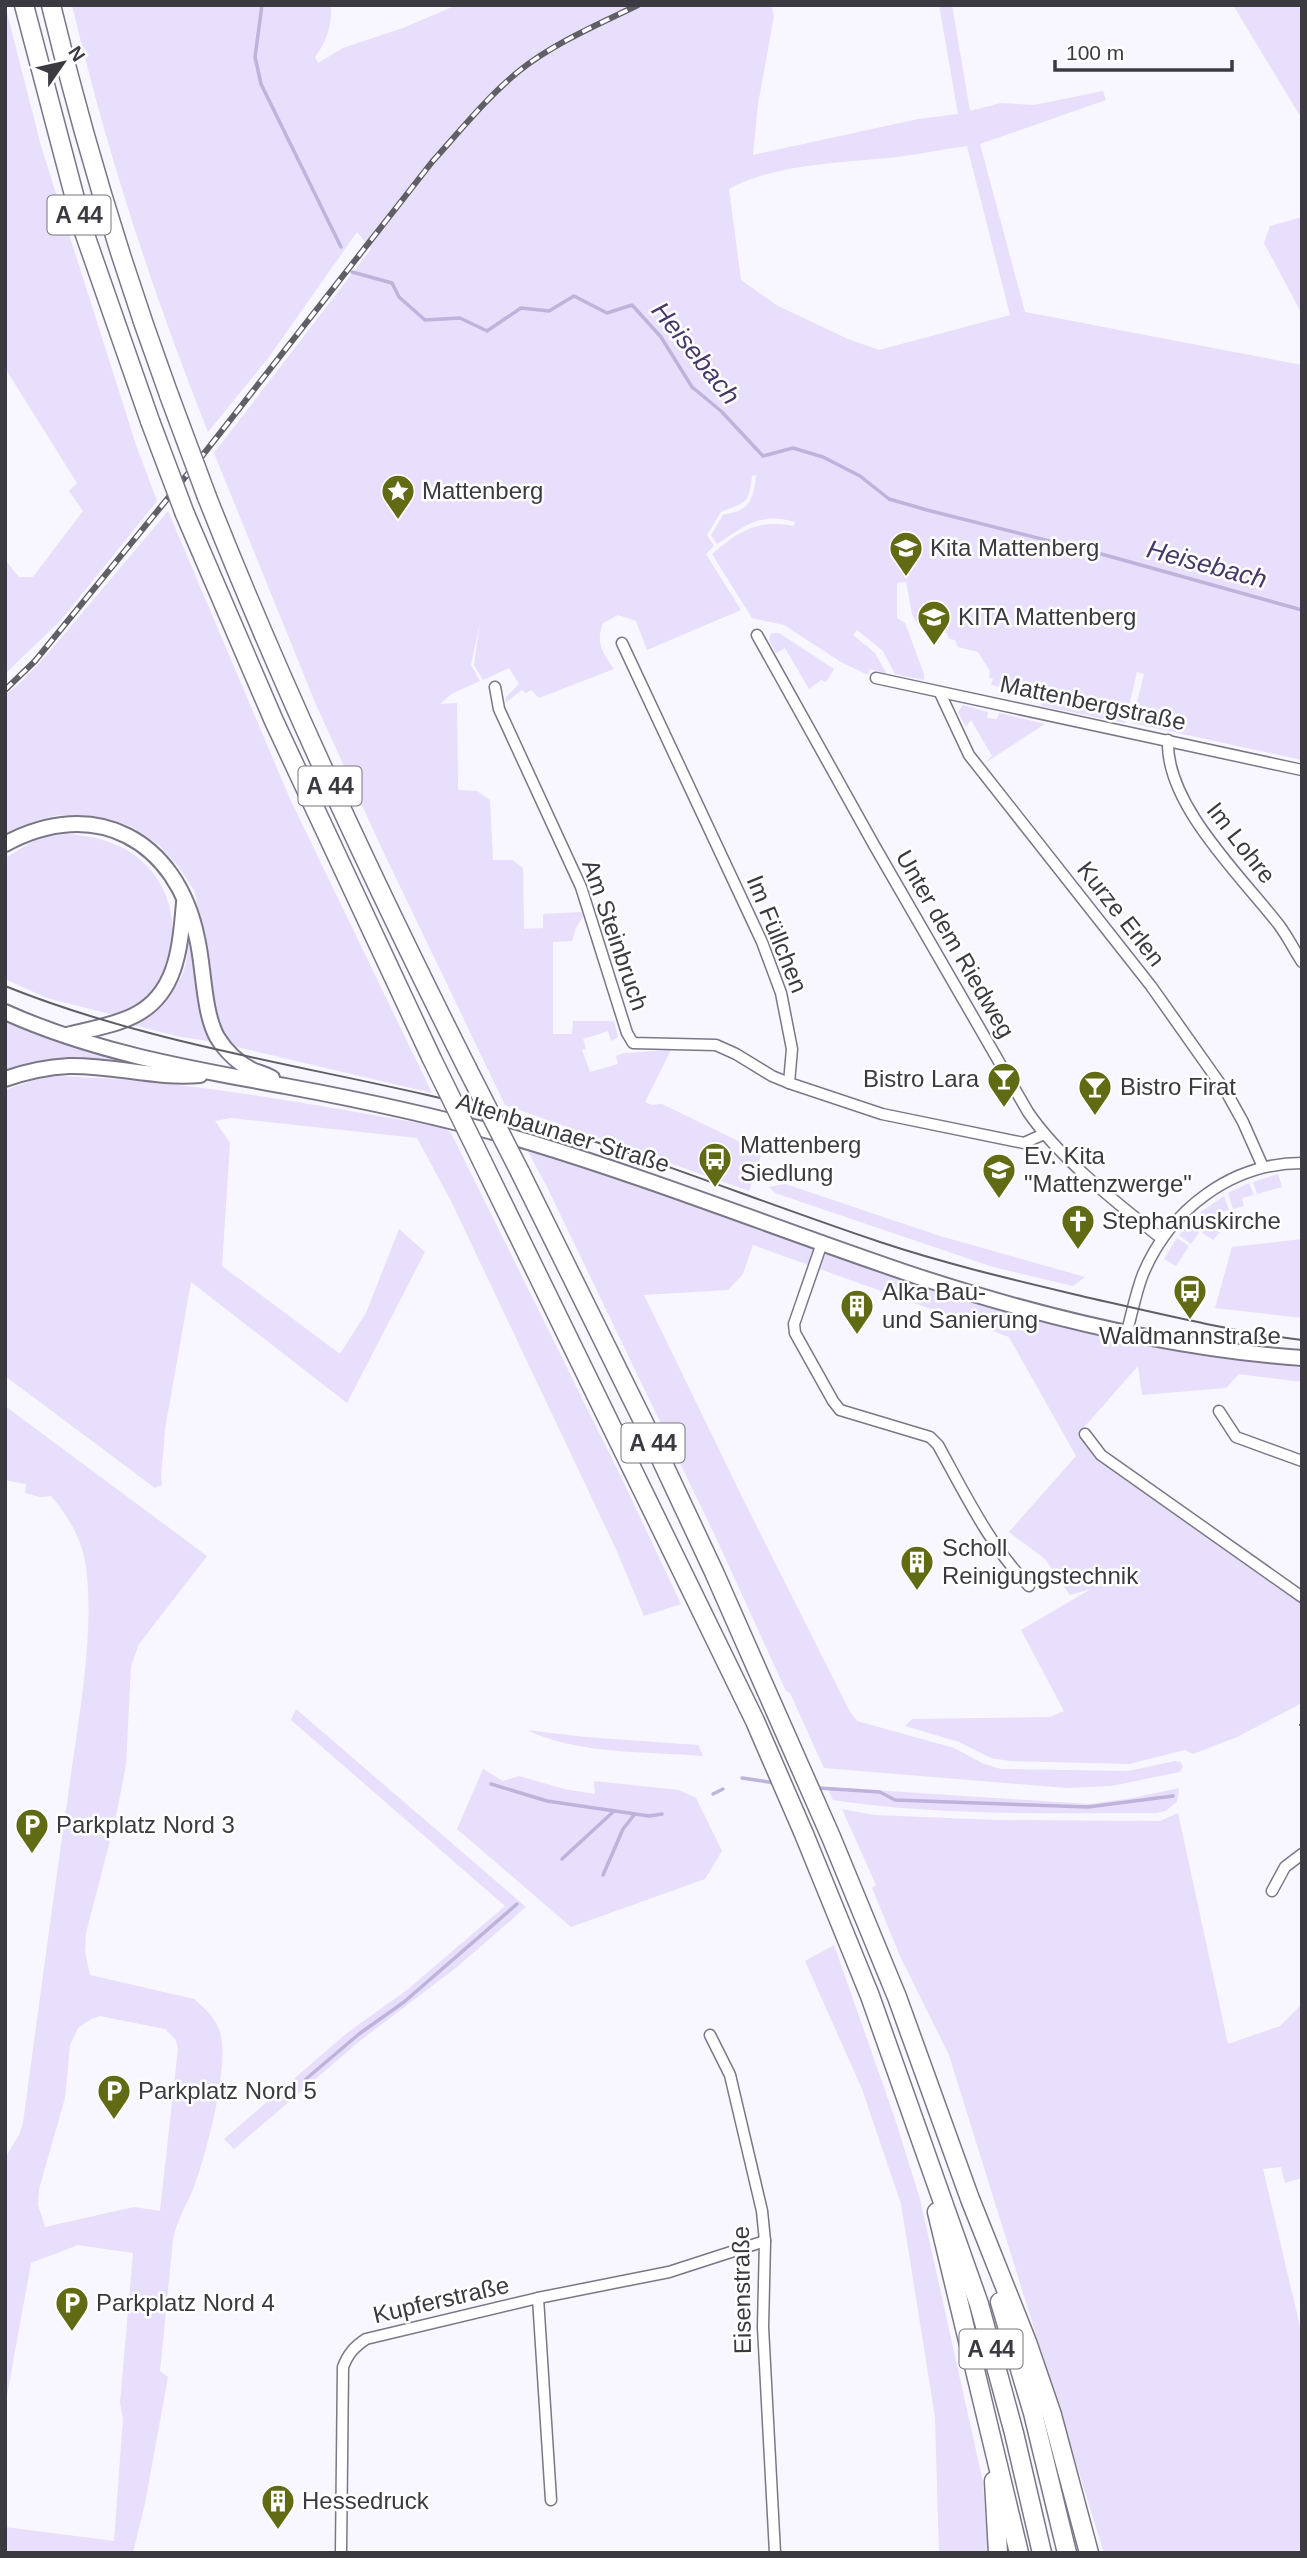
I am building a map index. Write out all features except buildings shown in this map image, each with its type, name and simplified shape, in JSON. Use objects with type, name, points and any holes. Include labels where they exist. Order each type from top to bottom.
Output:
[{"type":"highway","name":"A 44","points":[[24,5],[83,229],[185,514],[274,721],[431,1057],[755,1721],[870,1996],[979,2304],[1042,2553]]},
{"type":"highway","name":"A 44","points":[[51,5],[69,81],[138,312],[207,498],[292,702],[375,882],[646,1427],[779,1718],[897,1997],[970,2199],[1033,2413],[1067,2553]]},
{"type":"highway","points":[[926,2150],[937,2209],[1019,2553]]},
{"type":"highway","points":[[970,2199],[1027,2342],[1048,2403],[1090,2553]]},
{"type":"highway","points":[[991,2432],[998,2553]]},
{"type":"main road","points":[[5,844],[29,832],[62,824],[98,825],[135,839],[151,850],[166,866],[184,897],[197,935],[214,1031],[226,1049],[238,1060],[285,1086]]},
{"type":"main road","points":[[66,1036],[133,1017],[158,997],[177,963],[181,946],[184,897]]},
{"type":"main road","points":[[5,1012],[66,1036],[212,1074]]},
{"type":"main road","points":[[5,1079],[69,1066],[180,1077],[212,1074]]},
{"type":"main road","name":"Altenbaunaer Straße","points":[[212,1074],[397,1108],[528,1142],[991,1299],[1127,1331],[1215,1348],[1302,1358]]},
{"type":"street","name":"Unter dem Riedweg","points":[[757,635],[1012,1087],[1044,1134],[1126,1210],[1162,1239]]},
{"type":"street","name":"Im Füllchen","points":[[622,643],[765,952],[781,993],[792,1049],[789,1083]]},
{"type":"street","name":"Mattenbergstraße","points":[[876,678],[1302,770]]},
{"type":"street","name":"Am Steinbruch","points":[[495,687],[499,709],[581,887],[632,1043],[716,1045],[789,1083]]},
{"type":"street","name":"Kurze Erlen","points":[[940,693],[969,755],[1151,986],[1228,1095],[1263,1167]]},
{"type":"street","name":"Im Lohre","points":[[1168,740],[1173,778],[1191,815],[1281,928],[1302,962]]},
{"type":"street","points":[[789,1083],[882,1114],[1024,1143],[1044,1134]]},
{"type":"street","points":[[1127,1331],[1142,1276],[1162,1239],[1192,1205],[1214,1188],[1237,1176],[1263,1167],[1302,1163]]},
{"type":"street","points":[[822,1243],[794,1324],[795,1333],[833,1401],[841,1410],[930,1437],[938,1445],[993,1543],[1006,1562],[1029,1586]]},
{"type":"street","points":[[1219,1411],[1236,1437],[1302,1461]]},
{"type":"street","points":[[1085,1434],[1101,1455],[1302,1597]]},
{"type":"street","points":[[1272,1891],[1285,1867],[1302,1854]]},
{"type":"street","name":"Eisenstraße","points":[[710,2035],[730,2075],[762,2211],[765,2241],[763,2327],[775,2553]]},
{"type":"street","name":"Kupferstraße","points":[[341,2553],[343,2367],[347,2356],[366,2339],[538,2298],[669,2272],[765,2241]]},
{"type":"street","name":"Kupferstraße","points":[[538,2298],[551,2500]]},
{"type":"shaded area","points":[[5,5],[41,146],[136,445],[157,501],[61,620],[7,672],[5,560],[19,577],[33,577],[83,511],[69,491],[77,483],[5,368]]},
{"type":"shaded area","points":[[72,5],[331,5],[328,32],[315,57],[318,63],[343,48],[403,28],[457,5],[771,5],[774,16],[758,104],[753,155],[918,119],[958,114],[939,5],[952,5],[970,111],[1001,103],[1034,105],[1103,91],[1106,100],[980,144],[1025,312],[1302,365],[1302,760],[1132,723],[1144,674],[1137,672],[1125,723],[1041,706],[1043,696],[991,685],[993,679],[989,677],[990,671],[978,652],[958,647],[955,640],[949,639],[947,633],[941,632],[936,626],[921,630],[912,614],[906,582],[897,583],[897,618],[905,623],[924,680],[895,674],[883,651],[857,630],[853,635],[875,653],[887,674],[870,669],[868,675],[841,662],[784,625],[752,618],[712,554],[740,533],[750,529],[770,524],[794,526],[795,522],[772,519],[754,522],[717,544],[711,535],[723,515],[744,508],[751,500],[756,475],[752,476],[744,501],[721,512],[707,535],[714,546],[706,554],[741,610],[647,650],[636,621],[618,615],[603,623],[600,636],[604,653],[614,669],[539,698],[531,690],[526,693],[522,690],[505,703],[506,697],[519,684],[509,668],[483,680],[474,665],[480,622],[471,665],[480,681],[451,694],[440,704],[457,703],[458,790],[477,791],[490,800],[493,860],[512,860],[523,868],[524,929],[543,928],[543,914],[581,912],[583,916],[572,941],[553,942],[553,1034],[572,1034],[573,1021],[614,1021],[618,1037],[611,1041],[608,1031],[583,1039],[586,1049],[582,1050],[590,1072],[618,1064],[616,1056],[624,1053],[671,1050],[645,1102],[652,1105],[662,1104],[761,1155],[749,1191],[505,1105],[317,707],[214,453],[371,249],[357,232],[269,357],[208,432],[132,221]],"holes":[[[967,146],[1010,315],[879,350],[848,339],[778,306],[741,280],[729,189],[747,180],[789,169]]]},
{"type":"shaded area","points":[[1233,5],[1302,5],[1302,119]]},
{"type":"shaded area","points":[[1302,217],[1302,314],[1264,243],[1270,226]]},
{"type":"shaded area","points":[[168,511],[290,799],[432,1093],[233,1046],[225,1039],[219,1027],[195,892],[179,867],[159,845],[132,827],[104,818],[58,815],[35,821],[5,835],[5,695],[45,657]]},
{"type":"shaded area","points":[[771,633],[779,633],[834,669],[826,682],[821,680],[809,689],[785,648],[776,653],[769,640]]},
{"type":"shaded area","points":[[963,705],[988,712],[987,718],[997,719],[999,713],[1045,724],[985,763],[992,756],[971,720],[966,727],[958,712]]},
{"type":"shaded area","points":[[67,834],[98,839],[137,857],[162,887],[171,914],[170,956],[161,982],[153,994],[118,1016],[47,998],[5,979],[5,858],[41,837]]},
{"type":"shaded area","points":[[187,929],[214,1042],[176,1036],[131,1024],[157,1007],[178,983],[186,963]]},
{"type":"shaded area","points":[[5,1019],[126,1063],[96,1061],[5,1073]]},
{"type":"shaded area","points":[[46,1076],[146,1082],[246,1094],[443,1127],[451,1133],[681,1604],[644,1616],[615,1547],[451,1201],[417,1138],[231,1118],[215,1121],[230,1143],[222,1266],[340,1354],[366,1313],[399,1229],[425,1252],[347,1403],[191,1282],[165,1429],[162,1485],[155,1488],[5,1376],[5,1090]]},
{"type":"shaded area","points":[[526,1148],[591,1168],[968,1300],[1137,1340],[1302,1368],[1302,1382],[1239,1374],[1226,1388],[1142,1395],[1138,1366],[1079,1433],[1099,1459],[1302,1602],[1302,1703],[1237,1737],[1193,1754],[1185,1750],[1129,1764],[1010,1761],[991,1758],[959,1742],[905,1726],[912,1719],[1050,1717],[1064,1711],[1021,1630],[1091,1589],[1070,1595],[1045,1559],[1009,1532],[1076,1456],[1009,1337],[753,1245],[743,1274],[728,1290],[644,1295],[743,1499],[850,1712],[857,1721],[954,1748],[984,1764],[1001,1769],[1128,1771],[1175,1761],[1183,1766],[1180,1772],[1111,1786],[1067,1788],[824,1768],[718,1542]]},
{"type":"shaded area","points":[[1278,1174],[1282,1187],[1257,1194],[1253,1182]]},
{"type":"shaded area","points":[[1249,1183],[1254,1195],[1242,1198],[1244,1206],[1233,1209],[1228,1193]]},
{"type":"shaded area","points":[[785,1184],[940,1236],[1085,1277],[1073,1286],[993,1267],[775,1193],[769,1187]]},
{"type":"shaded area","points":[[1224,1196],[1229,1210],[1218,1214],[1223,1229],[1213,1240],[1200,1231],[1191,1244],[1179,1235],[1202,1211]]},
{"type":"shaded area","points":[[1177,1238],[1189,1246],[1176,1266],[1164,1259]]},
{"type":"shaded area","points":[[1302,1239],[1302,1318],[1215,1308],[1232,1247]]},
{"type":"shaded area","points":[[5,1406],[207,1556],[139,1644],[131,1666],[126,1765],[115,1821],[86,1933],[85,1952],[90,1975],[194,1999],[216,2023],[222,2047],[219,2088],[210,2134],[193,2189],[173,2239],[160,2371],[168,2377],[133,2553],[5,2553],[5,2527],[114,2541],[123,2419],[120,2403],[133,2253],[78,2245],[31,2263],[5,2406],[5,2158],[23,2123],[81,1707],[88,1621],[86,1567],[78,1538],[64,1512],[51,1496],[40,1497],[25,1493],[26,1484],[5,1480]],"holes":[[[100,2016],[165,2029],[176,2040],[178,2049],[160,2211],[134,2207],[45,2227],[38,2205],[39,2189],[65,2098],[70,2045],[78,2028]]]},
{"type":"shaded area","points":[[296,1709],[526,1907],[457,1967],[361,2040],[234,2149],[224,2139],[347,2033],[407,1990],[505,1906],[291,1720]]},
{"type":"shaded area","points":[[526,1730],[698,1745],[703,1756],[591,1748],[547,1738]]},
{"type":"shaded area","points":[[483,1769],[503,1781],[519,1776],[564,1789],[595,1794],[594,1781],[679,1790],[696,1798],[722,1851],[705,1879],[571,1927],[457,1829]]},
{"type":"shaded area","points":[[827,1787],[1089,1804],[1179,1788],[1177,1802],[1165,1811],[1156,1813],[1035,1813],[914,1809],[833,1800]]},
{"type":"shaded area","points":[[842,1809],[874,1815],[996,1820],[1160,1821],[1178,1813],[1228,2044],[1280,2026],[1302,2004],[1302,2178],[1285,2183],[1281,2167],[1263,2169],[1302,2335],[1302,2553],[1104,2553],[949,2055],[900,1956],[872,1888],[876,1885]]},
{"type":"shaded area","points":[[834,1945],[920,2199],[983,2482],[988,2553],[939,2553],[935,2417],[901,2204],[862,2089],[805,1961]]},
{"type":"waterway","name":"Heisebach","points":[[262,5],[255,57],[261,84],[341,247]]},
{"type":"waterway","name":"Heisebach","points":[[352,272],[392,283],[399,297],[425,320],[460,318],[487,331],[521,308],[549,311],[574,296],[607,313],[632,305],[661,337],[692,387],[721,411],[763,456],[793,448],[823,457],[860,476],[889,499],[1302,610]]},
{"type":"waterway","points":[[742,1778],[775,1783]]},
{"type":"waterway","points":[[491,1784],[547,1801],[649,1816],[662,1814]]},
{"type":"waterway","points":[[818,1788],[880,1792],[895,1800],[1088,1807],[1173,1796]]},
{"type":"waterway","points":[[713,1794],[723,1789]]},
{"type":"waterway","points":[[562,1859],[614,1811]]},
{"type":"waterway","points":[[603,1875],[623,1829],[634,1815]]},
{"type":"waterway","points":[[306,2079],[359,2034],[404,2002],[517,1904]]},
{"type":"tram line","points":[[5,986],[134,1029],[397,1088],[529,1121],[618,1149],[880,1242],[958,1265],[1169,1316],[1302,1340]]},
{"type":"railway","points":[[5,690],[35,661],[195,465],[432,162],[495,92],[532,61],[576,35],[638,5]]},
{"type":"place","name":"Mattenberg","points":[[398,521]]},
{"type":"place","name":"Kita Mattenberg","points":[[906,578]]},
{"type":"place","name":"KITA Mattenberg","points":[[934,647]]},
{"type":"place","name":"Bistro Lara","points":[[1004,1109]]},
{"type":"place","name":"Bistro Firat","points":[[1095,1117]]},
{"type":"place","name":"Mattenberg Siedlung","points":[[715,1189]]},
{"type":"place","name":"Ev. Kita \"Mattenzwerge\"","points":[[999,1200]]},
{"type":"place","name":"Stephanuskirche","points":[[1078,1251]]},
{"type":"place","name":"Waldmannstraße","points":[[1190,1321]]},
{"type":"place","name":"Alka Bau- und Sanierung","points":[[857,1336]]},
{"type":"place","name":"Scholl Reinigungstechnik","points":[[917,1592]]},
{"type":"place","name":"Parkplatz Nord 3","points":[[32,1855]]},
{"type":"place","name":"Parkplatz Nord 5","points":[[114,2121]]},
{"type":"place","name":"Parkplatz Nord 4","points":[[72,2333]]},
{"type":"place","name":"Hessedruck","points":[[278,2531]]}]
